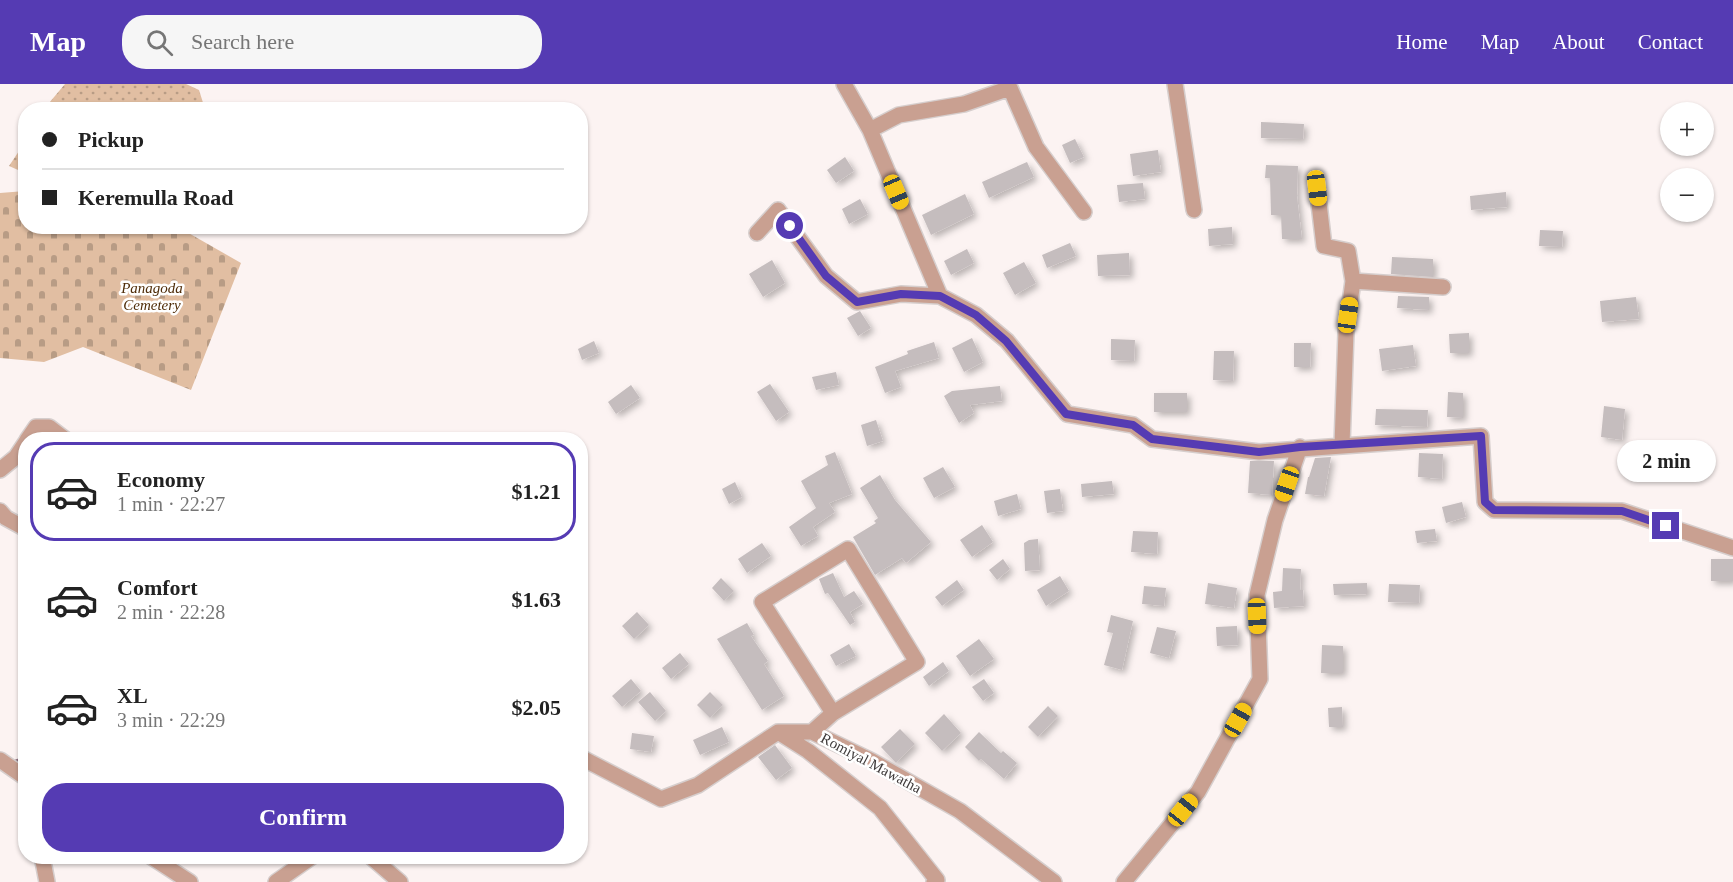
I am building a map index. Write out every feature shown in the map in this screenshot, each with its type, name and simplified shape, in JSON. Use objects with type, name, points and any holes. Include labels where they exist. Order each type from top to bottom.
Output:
[{"type":"street","points":[[844,84],[870,130],[940,296]]},
{"type":"street","points":[[1175,84],[1194,210]]},
{"type":"street","points":[[870,130],[899,115],[964,104],[1013,86],[1036,147],[1084,212]]},
{"type":"street","points":[[1317,188],[1324,246],[1348,251],[1353,281],[1346,332],[1342,445]]},
{"type":"street","points":[[757,233],[778,210],[826,276],[857,302],[901,294],[940,296],[976,315],[1006,341],[1066,414],[1133,425],[1152,439],[1259,452],[1300,447],[1481,436],[1485,502],[1494,510],[1622,511],[1733,548]]},
{"type":"street","points":[[1353,281],[1443,287]]},
{"type":"street","points":[[32,432],[36,427],[49,427],[56,432]]},
{"type":"street","points":[[1124,882],[1198,792],[1260,679],[1257,595],[1275,520],[1300,447]]},
{"type":"street","points":[[0,470],[18,454]]},
{"type":"street","points":[[0,511],[6,518],[18,525]]},
{"type":"street","points":[[812,732],[833,713],[917,662],[848,549],[762,602],[833,713]]},
{"type":"street","points":[[588,761],[661,799],[698,785],[778,732],[808,751],[880,808],[937,880],[934,882]]},
{"type":"street","name":"Romiyal Mawatha","points":[[778,732],[812,732],[872,761],[960,811],[1054,882]]},
{"type":"street","points":[[0,760],[18,773]]},
{"type":"street","points":[[44,864],[47,882]]},
{"type":"street","points":[[162,864],[190,882]]},
{"type":"street","points":[[276,882],[302,864]]},
{"type":"street","points":[[379,864],[400,882]]},
{"type":"green space","points":[[65,84],[186,84],[199,90],[203,102],[50,102]]},
{"type":"green space","points":[[18,152],[18,170],[9,166]]},
{"type":"green space","name":"Panagoda Cemetery","points":[[18,192],[18,234],[190,234],[241,263],[191,390],[83,347],[44,362],[0,358],[0,193]]},
{"type":"building","points":[[1261,122],[1304,124],[1303,139],[1261,138]]},
{"type":"building","points":[[1075,139],[1084,157],[1070,163],[1062,145]]},
{"type":"building","points":[[1158,150],[1161,172],[1133,176],[1130,154]]},
{"type":"building","points":[[845,157],[854,171],[836,183],[827,170]]},
{"type":"building","points":[[1027,162],[1034,177],[989,198],[982,182]]},
{"type":"building","points":[[1266,165],[1298,166],[1297,196],[1302,239],[1282,239],[1281,215],[1271,215],[1270,178],[1265,178]]},
{"type":"building","points":[[1143,183],[1145,199],[1119,202],[1117,185]]},
{"type":"building","points":[[1506,192],[1507,207],[1471,210],[1470,196]]},
{"type":"building","points":[[965,194],[974,214],[931,235],[922,215]]},
{"type":"building","points":[[860,199],[868,214],[849,224],[842,209]]},
{"type":"building","points":[[1232,227],[1233,244],[1209,246],[1208,229]]},
{"type":"building","points":[[1540,230],[1563,231],[1562,247],[1539,246]]},
{"type":"building","points":[[1070,243],[1076,256],[1047,268],[1042,255]]},
{"type":"building","points":[[967,249],[974,263],[951,275],[944,261]]},
{"type":"building","points":[[1129,253],[1130,275],[1098,276],[1097,255]]},
{"type":"building","points":[[1392,257],[1433,259],[1433,277],[1391,274]]},
{"type":"building","points":[[772,260],[785,283],[763,297],[749,274]]},
{"type":"building","points":[[1024,262],[1036,283],[1015,295],[1003,273]]},
{"type":"building","points":[[1398,296],[1429,297],[1429,310],[1397,308]]},
{"type":"building","points":[[1636,297],[1639,319],[1602,322],[1600,301]]},
{"type":"building","points":[[860,311],[871,328],[858,336],[847,318]]},
{"type":"building","points":[[1469,333],[1469,353],[1450,353],[1449,334]]},
{"type":"building","points":[[972,338],[983,362],[964,372],[952,348]]},
{"type":"building","points":[[1111,339],[1135,340],[1134,361],[1111,360]]},
{"type":"building","points":[[594,341],[599,353],[582,360],[578,349]]},
{"type":"building","points":[[934,342],[939,358],[895,371],[901,387],[885,393],[875,367],[908,354],[907,351]]},
{"type":"building","points":[[1294,343],[1311,343],[1310,367],[1294,367]]},
{"type":"building","points":[[1413,345],[1416,366],[1382,371],[1379,349]]},
{"type":"building","points":[[1214,351],[1234,351],[1233,381],[1213,380]]},
{"type":"building","points":[[836,372],[839,385],[816,390],[812,377]]},
{"type":"building","points":[[770,384],[789,412],[776,421],[757,392]]},
{"type":"building","points":[[631,385],[640,398],[616,414],[608,402]]},
{"type":"building","points":[[1000,386],[1002,401],[970,405],[974,413],[959,423],[944,396],[952,391]]},
{"type":"building","points":[[1448,392],[1463,393],[1463,418],[1447,417]]},
{"type":"building","points":[[1154,393],[1187,393],[1187,412],[1154,412]]},
{"type":"building","points":[[1604,406],[1625,409],[1622,440],[1601,437]]},
{"type":"building","points":[[1376,409],[1428,410],[1427,427],[1375,425]]},
{"type":"building","points":[[876,420],[883,441],[867,446],[861,425]]},
{"type":"building","points":[[835,452],[852,494],[829,503],[835,512],[813,527],[818,536],[801,546],[789,527],[816,508],[801,481],[828,465],[825,456]]},
{"type":"building","points":[[1419,453],[1443,454],[1442,479],[1418,477]]},
{"type":"building","points":[[1331,457],[1324,496],[1305,494],[1315,458]]},
{"type":"building","points":[[1250,461],[1274,461],[1272,495],[1248,493]]},
{"type":"building","points":[[943,467],[955,487],[934,498],[923,478]]},
{"type":"building","points":[[880,475],[895,500],[931,542],[906,563],[902,558],[875,575],[853,537],[876,523],[874,521],[878,518],[860,488]]},
{"type":"building","points":[[1112,481],[1114,494],[1082,497],[1081,484]]},
{"type":"building","points":[[735,482],[742,497],[729,504],[722,489]]},
{"type":"building","points":[[1060,489],[1063,511],[1047,513],[1044,491]]},
{"type":"building","points":[[1017,494],[1021,509],[998,516],[994,501]]},
{"type":"building","points":[[1462,502],[1466,517],[1446,523],[1442,507]]},
{"type":"building","points":[[982,525],[993,542],[972,557],[960,540]]},
{"type":"building","points":[[1435,529],[1437,541],[1417,543],[1415,531]]},
{"type":"building","points":[[1133,531],[1158,532],[1157,554],[1131,552]]},
{"type":"building","points":[[1038,539],[1040,570],[1025,571],[1024,543]]},
{"type":"building","points":[[762,543],[771,556],[747,573],[738,559]]},
{"type":"building","points":[[1003,559],[1010,569],[997,580],[989,570]]},
{"type":"building","points":[[1711,559],[1733,559],[1733,581],[1711,581]]},
{"type":"building","points":[[1283,568],[1301,569],[1300,590],[1303,590],[1304,606],[1274,608],[1273,592],[1282,591]]},
{"type":"building","points":[[833,573],[844,597],[854,591],[863,604],[850,612],[855,622],[850,625],[828,593],[825,594],[819,579]]},
{"type":"building","points":[[1060,576],[1069,591],[1046,606],[1037,590]]},
{"type":"building","points":[[721,578],[734,591],[724,601],[712,588]]},
{"type":"building","points":[[957,580],[964,590],[942,606],[935,597]]},
{"type":"building","points":[[1208,583],[1237,588],[1234,608],[1205,604]]},
{"type":"building","points":[[1367,583],[1367,594],[1334,595],[1333,584]]},
{"type":"building","points":[[1389,584],[1420,585],[1419,603],[1388,602]]},
{"type":"building","points":[[1144,586],[1166,588],[1164,606],[1142,604]]},
{"type":"building","points":[[637,612],[649,625],[634,639],[622,626]]},
{"type":"building","points":[[1111,615],[1133,621],[1122,670],[1104,665],[1113,633],[1107,632]]},
{"type":"building","points":[[747,623],[754,635],[751,636],[768,661],[764,664],[784,696],[762,710],[717,639]]},
{"type":"building","points":[[1237,626],[1238,645],[1217,646],[1216,627]]},
{"type":"building","points":[[1157,627],[1176,631],[1169,658],[1150,653]]},
{"type":"building","points":[[979,639],[994,659],[970,676],[956,656]]},
{"type":"building","points":[[849,644],[856,656],[836,666],[830,655]]},
{"type":"building","points":[[1322,645],[1343,646],[1343,673],[1321,673]]},
{"type":"building","points":[[680,653],[689,664],[671,679],[662,668]]},
{"type":"building","points":[[943,662],[949,671],[929,686],[923,677]]},
{"type":"building","points":[[631,679],[641,691],[622,707],[612,696]]},
{"type":"building","points":[[984,679],[994,693],[983,701],[972,687]]},
{"type":"building","points":[[650,692],[666,711],[655,721],[638,702]]},
{"type":"building","points":[[710,692],[723,705],[710,718],[697,705]]},
{"type":"building","points":[[1048,706],[1058,716],[1038,737],[1028,727]]},
{"type":"building","points":[[1342,707],[1343,727],[1329,727],[1328,708]]},
{"type":"building","points":[[944,714],[961,733],[942,751],[925,733]]},
{"type":"building","points":[[722,727],[729,742],[700,755],[693,740]]},
{"type":"building","points":[[900,729],[915,744],[896,763],[881,747]]},
{"type":"building","points":[[979,732],[1001,753],[1003,751],[1017,763],[1004,779],[981,759],[979,761],[965,747]]},
{"type":"building","points":[[632,733],[654,736],[651,752],[630,749]]},
{"type":"building","points":[[775,745],[792,768],[776,780],[758,757]]},
{"type":"waterway","points":[[12,763],[18,761]]},
{"type":"route","points":[[790,226],[826,276],[857,302],[901,294],[940,296],[976,315],[1006,341],[1066,414],[1133,425],[1152,439],[1259,452],[1300,447],[1481,436],[1485,502],[1494,510],[1622,511],[1666,526]]}]
